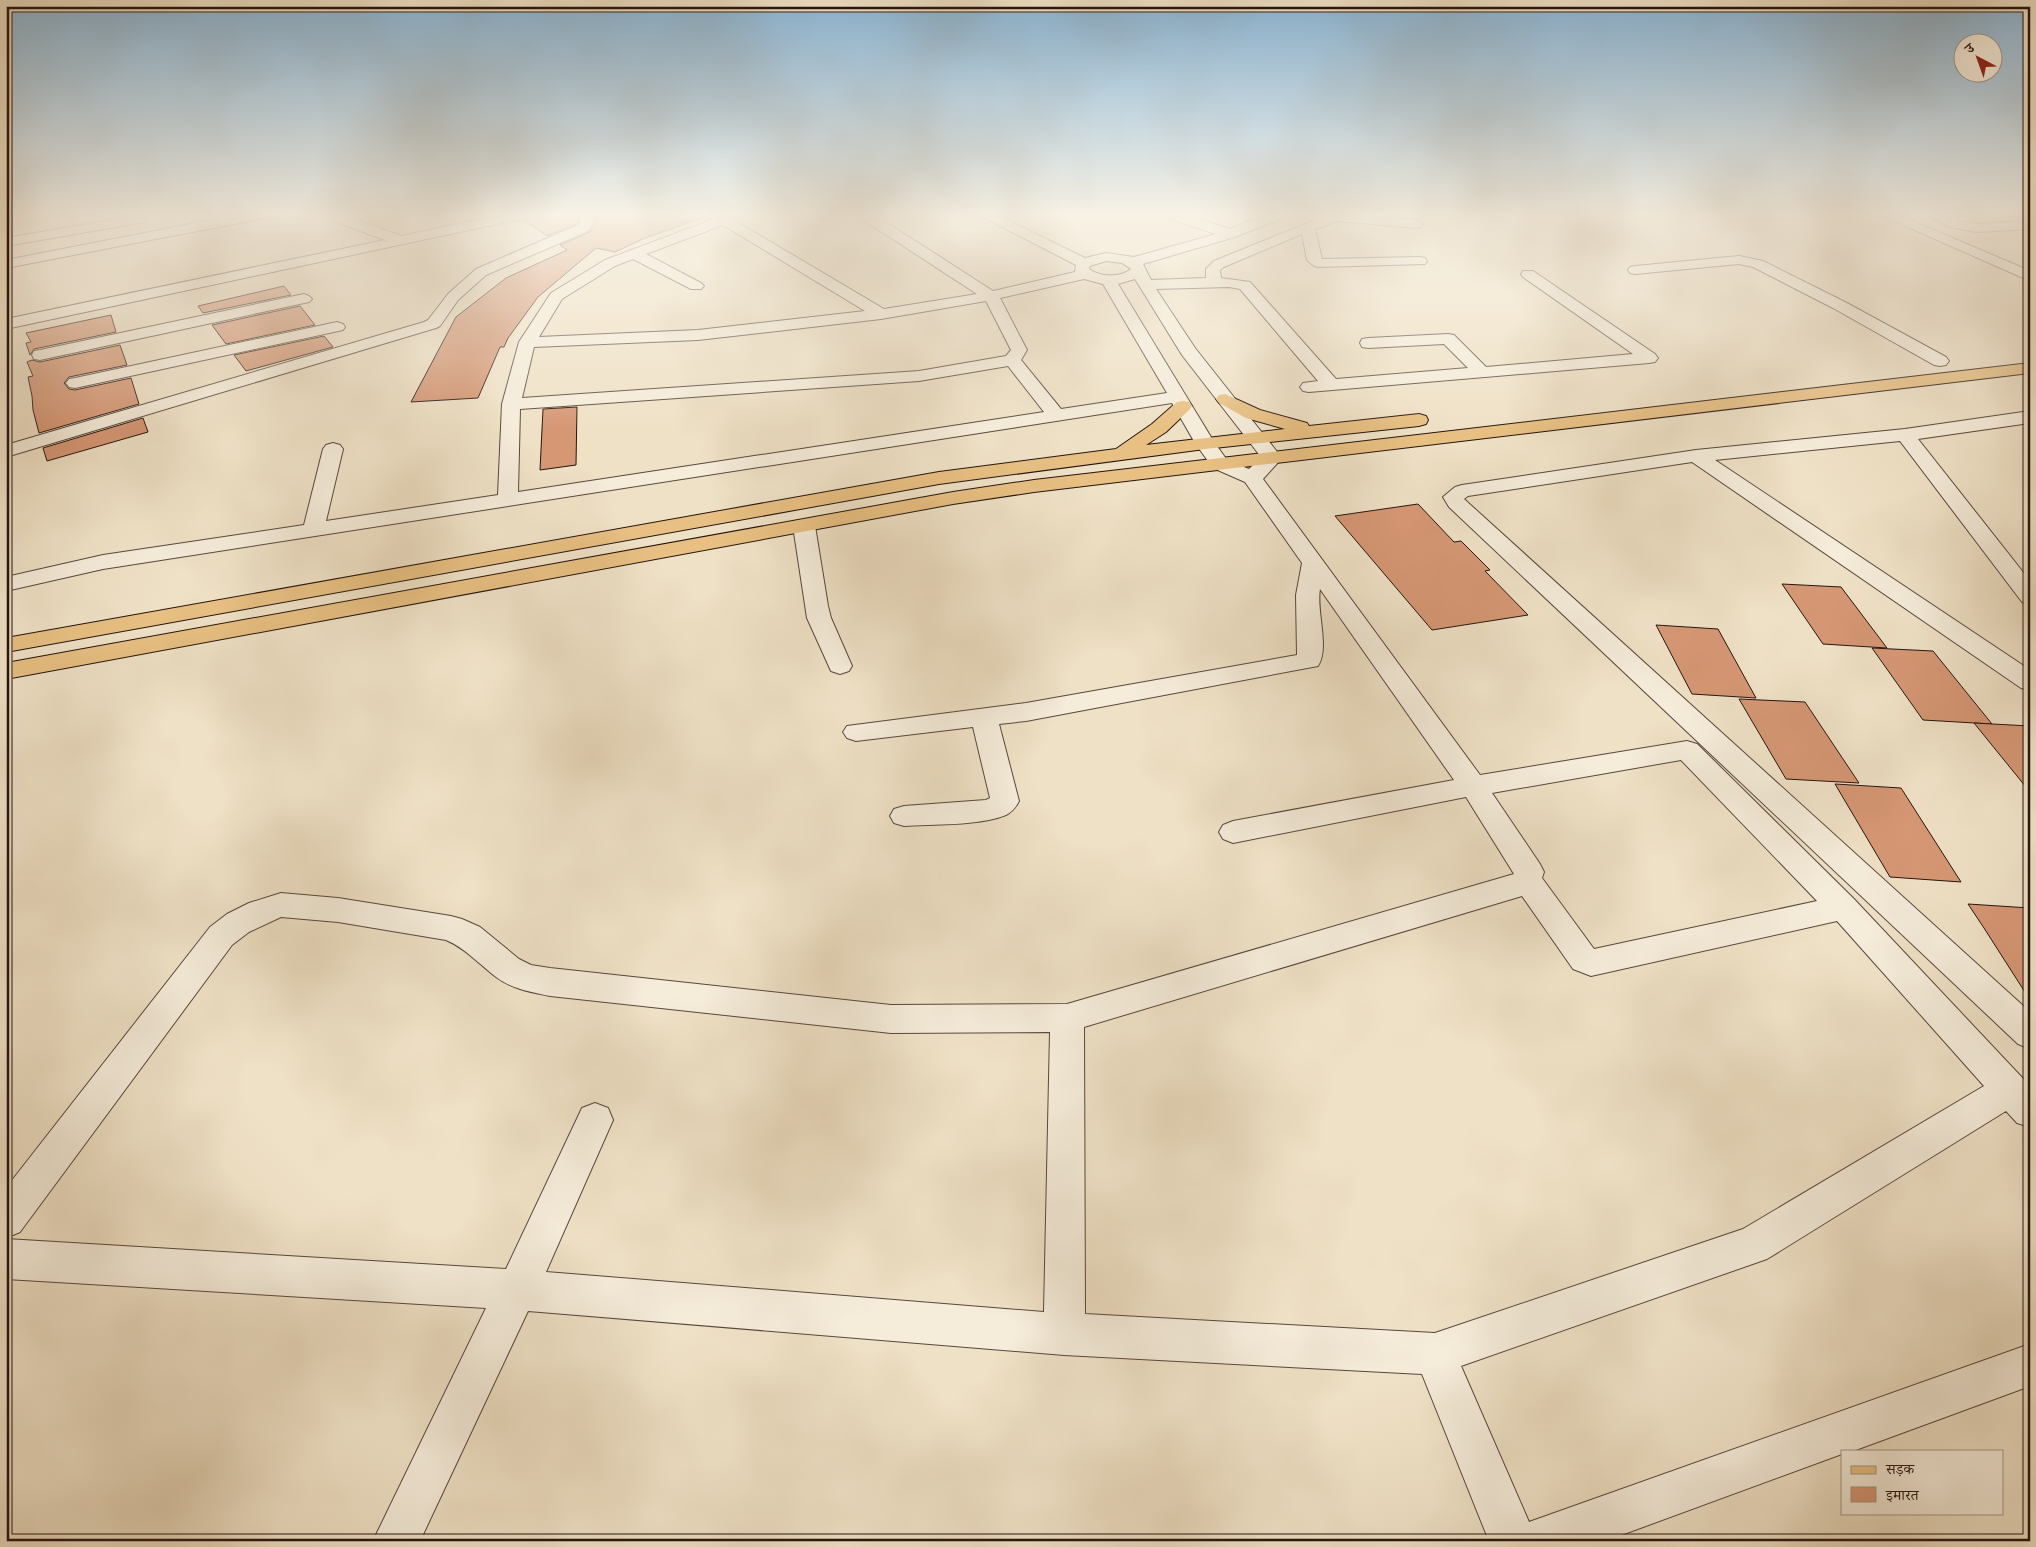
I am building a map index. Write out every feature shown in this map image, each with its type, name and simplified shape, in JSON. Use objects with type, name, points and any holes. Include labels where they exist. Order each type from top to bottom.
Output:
[{"type":"main road","points":[[1578,403],[2030,351]]},
{"type":"main road","points":[[6,645],[938,478],[1031,476],[1220,464],[1262,468],[2030,368]]},
{"type":"main road","points":[[1225,399],[1267,419],[1316,432]]},
{"type":"main road","points":[[1119,455],[1153,433],[1180,402]]},
{"type":"main road","points":[[6,671],[804,526],[1119,455],[1205,443],[1442,418]]},
{"type":"main road","points":[[758,510],[766,533]]},
{"type":"street","points":[[6,324],[189,285]]},
{"type":"street","points":[[6,451],[430,325],[434,323],[452,297],[466,285]]},
{"type":"street","points":[[508,501],[511,404],[528,342],[556,296],[574,285]]},
{"type":"street","points":[[835,285],[881,314]]},
{"type":"street","points":[[511,404],[920,376],[1012,360],[1019,350],[991,296],[974,285]]},
{"type":"street","points":[[528,342],[698,336],[881,314],[991,296],[1021,285]]},
{"type":"street","points":[[1112,285],[1180,402],[1220,464],[1262,468]]},
{"type":"street","points":[[6,1219],[221,936],[238,923],[280,905],[338,910],[451,928],[469,936],[508,968],[524,977],[550,982],[891,1018],[1067,1018],[1522,884],[1527,880],[1529,872],[1473,786],[1313,562],[1262,468],[1256,438],[1188,351],[1147,285]]},
{"type":"street","points":[[1245,285],[1331,386]]},
{"type":"street","points":[[1309,387],[1649,358],[1544,285]]},
{"type":"street","points":[[1799,285],[1839,305],[1940,362]]},
{"type":"street","points":[[143,295],[149,332],[158,366],[162,404]]},
{"type":"street","points":[[40,355],[304,299]]},
{"type":"street","points":[[75,383],[338,327]]},
{"type":"street","points":[[1368,343],[1448,339],[1483,373]]},
{"type":"street","points":[[1012,360],[1057,416]]},
{"type":"street","points":[[6,584],[104,562],[1057,416],[1180,402]]},
{"type":"street","points":[[2030,417],[1905,435],[1696,456],[1462,491],[1453,496],[1456,503],[2030,1034]]},
{"type":"street","points":[[1905,435],[2030,597]]},
{"type":"street","points":[[314,531],[333,449]]},
{"type":"street","points":[[1696,456],[2030,682]]},
{"type":"street","points":[[804,526],[819,618],[840,666]]},
{"type":"street","points":[[856,732],[1026,712],[1309,661],[1310,637],[1307,595],[1313,562]]},
{"type":"street","points":[[904,816],[986,810],[997,807],[1005,801],[984,718]]},
{"type":"street","points":[[6,1259],[518,1290],[1064,1334],[1435,1354],[1753,1245],[2019,1100],[1843,908],[1687,750],[1473,786],[1233,832]]},
{"type":"street","points":[[1527,880],[1584,960],[1591,962],[1843,908]]},
{"type":"street","points":[[1064,1334],[1067,1018]]},
{"type":"street","points":[[396,1541],[518,1290],[596,1120]]},
{"type":"street","points":[[1435,1354],[1513,1541]]},
{"type":"street","points":[[1540,1541],[2030,1365]]},
{"type":"building","points":[[497,285],[552,285],[538,297],[508,338],[504,347],[500,347],[478,398],[411,402],[456,317]]},
{"type":"building","points":[[284,286],[291,295],[203,313],[198,306]]},
{"type":"building","points":[[300,306],[315,325],[226,344],[212,325]]},
{"type":"building","points":[[111,315],[116,332],[34,349],[30,355],[26,343],[31,342],[26,333]]},
{"type":"building","points":[[324,336],[333,347],[246,371],[234,355]]},
{"type":"building","points":[[120,345],[127,365],[69,377],[64,383],[69,389],[75,390],[131,378],[139,404],[39,433],[28,377],[33,376],[27,362],[32,360],[40,362]]},
{"type":"building","points":[[577,407],[576,465],[540,470],[543,409]]},
{"type":"building","points":[[143,418],[148,432],[47,461],[43,448]]},
{"type":"building","points":[[1418,504],[1454,542],[1461,541],[1490,570],[1485,571],[1528,615],[1432,630],[1335,516]]},
{"type":"building","points":[[1782,584],[1841,587],[1887,648],[1823,644]]},
{"type":"building","points":[[1656,625],[1718,629],[1756,698],[1692,694]]},
{"type":"building","points":[[1872,648],[1933,651],[1992,724],[1923,720]]},
{"type":"building","points":[[1739,699],[1805,702],[1859,783],[1786,779]]},
{"type":"building","points":[[1974,723],[2030,726],[2030,792]]},
{"type":"building","points":[[1835,784],[1901,788],[1961,882],[1890,877]]},
{"type":"building","points":[[1968,904],[2030,908],[2030,1000],[1984,928]]}]
